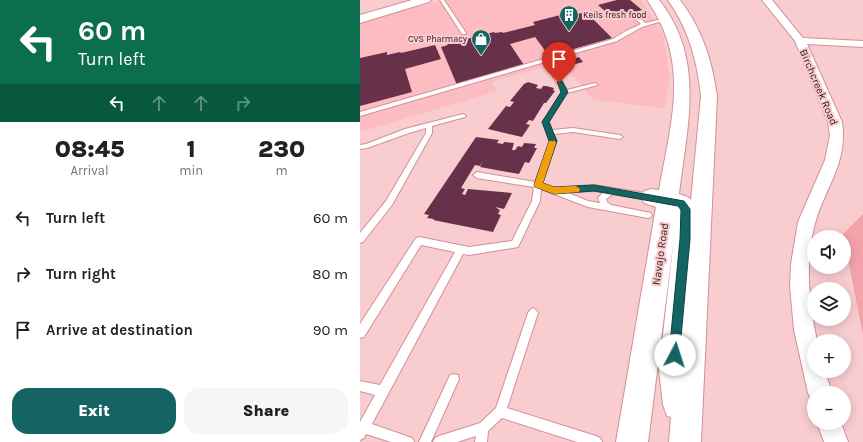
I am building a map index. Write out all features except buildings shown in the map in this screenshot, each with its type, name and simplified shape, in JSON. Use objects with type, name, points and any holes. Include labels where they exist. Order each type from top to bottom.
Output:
[{"type":"main road","points":[[360,11],[425,0]]},
{"type":"main road","points":[[653,0],[686,16],[697,36],[706,68],[709,96],[684,442]]},
{"type":"main road","points":[[360,20],[406,2]]},
{"type":"main road","points":[[671,10],[674,35],[682,70],[683,97],[656,204],[681,203],[686,209],[685,239],[673,370],[684,442]]},
{"type":"main road","name":"Navajo Road","points":[[632,442],[662,241],[656,204]]},
{"type":"street","name":"Birchcreek Road","points":[[767,0],[788,24],[800,41],[835,122],[838,135],[836,152],[807,222],[801,261],[802,310],[807,343],[818,386]]},
{"type":"street","points":[[800,41],[863,44]]},
{"type":"street","points":[[832,430],[836,442]]},
{"type":"lane","points":[[442,0],[464,34]]},
{"type":"lane","points":[[360,114],[615,40],[671,10]]},
{"type":"lane","points":[[636,17],[644,25]]},
{"type":"lane","points":[[554,73],[565,92]]},
{"type":"lane","points":[[360,333],[419,241],[469,250],[515,244],[536,201],[538,185],[553,141],[546,122],[565,92],[595,84]]},
{"type":"lane","points":[[360,147],[368,146],[406,131],[463,116]]},
{"type":"lane","points":[[360,239],[389,203],[429,133],[429,126]]},
{"type":"lane","points":[[550,132],[573,130],[620,137]]},
{"type":"lane","points":[[477,175],[538,185],[588,204],[610,208],[656,204]]},
{"type":"lane","points":[[554,190],[594,188],[614,191],[656,204]]},
{"type":"lane","points":[[610,208],[604,204],[602,198],[606,193],[614,191]]},
{"type":"lane","points":[[408,442],[362,431],[461,249]]},
{"type":"lane","points":[[439,442],[483,428],[500,412],[533,313]]},
{"type":"lane","points":[[425,442],[454,379]]},
{"type":"lane","points":[[360,386],[383,391]]},
{"type":"lane","points":[[500,412],[596,442]]},
{"type":"lane","points":[[481,442],[483,428]]},
{"type":"shaded area","points":[[442,0],[642,0],[663,35],[670,78],[664,108],[594,100],[561,62],[491,82],[498,91],[360,132],[360,23]]},
{"type":"shaded area","points":[[863,214],[863,335],[851,274],[851,230],[847,230]]},
{"type":"slow traffic","points":[[552,143],[540,175],[538,185],[554,190],[576,189]]},
{"type":"place","name":"Keils fresh food","points":[[569,32]]},
{"type":"place","name":"CVS Pharmacy","points":[[481,56]]},
{"type":"route","points":[[559,83],[565,92],[546,122],[553,141],[540,175],[538,185],[554,190],[594,188],[651,197],[681,203],[686,209],[685,239],[675,355]]}]
